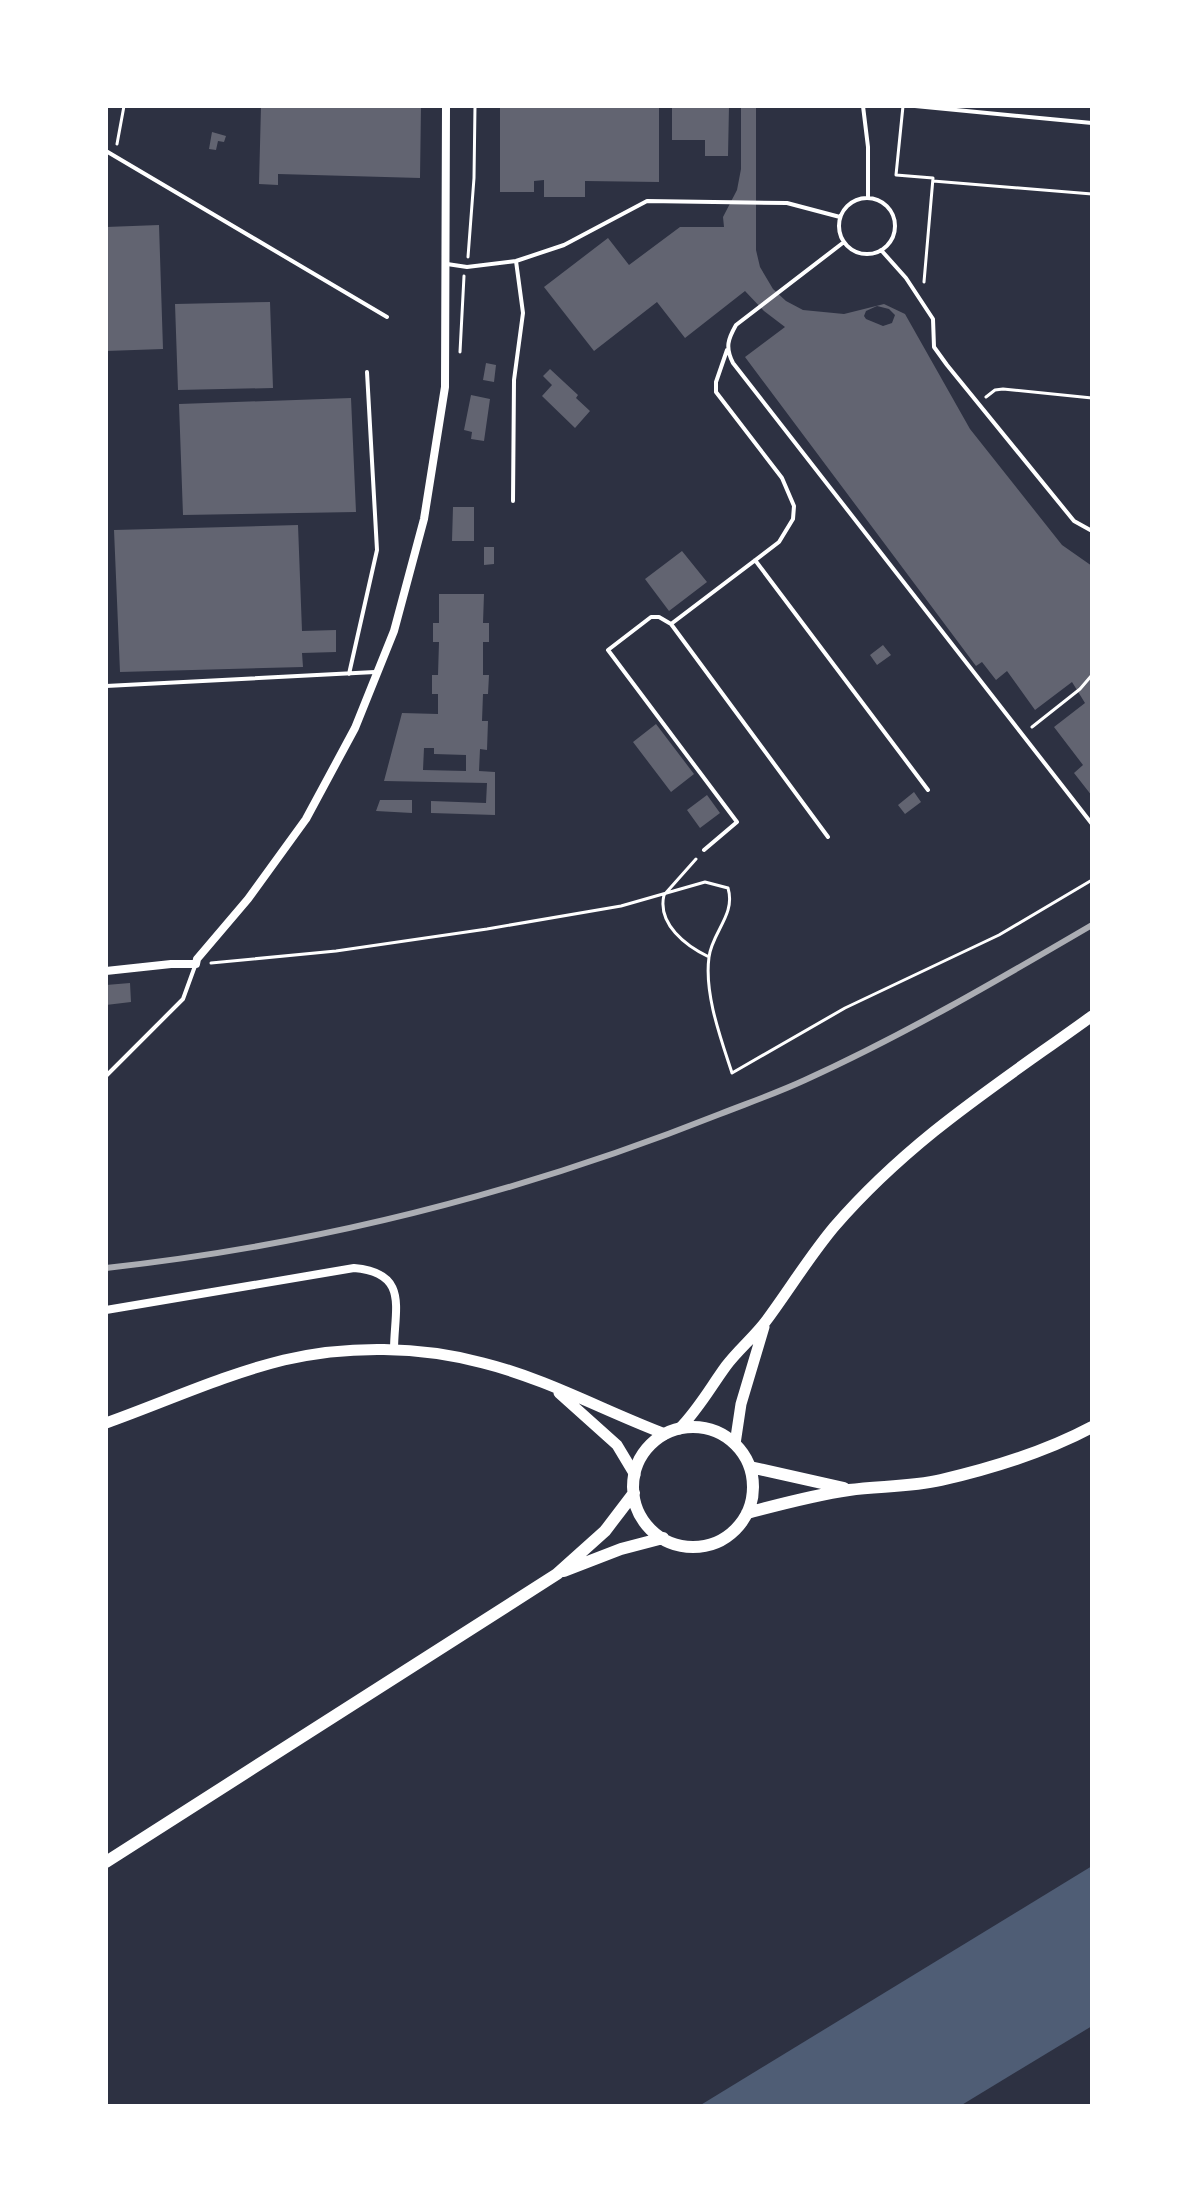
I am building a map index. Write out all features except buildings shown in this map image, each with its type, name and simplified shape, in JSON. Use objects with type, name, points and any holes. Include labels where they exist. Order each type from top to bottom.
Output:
[{"type":"main road","points":[[679,1429],[695,1413],[728,1364],[765,1322],[794,1278],[833,1229],[892,1167],[963,1107],[1092,1016]]},
{"type":"main road","points":[[735,1444],[741,1404],[765,1322]]},
{"type":"main road","points":[[106,1423],[283,1360],[348,1351],[394,1350],[446,1355],[484,1363],[553,1387],[665,1434]]},
{"type":"main road","points":[[553,1387],[617,1445],[635,1475]]},
{"type":"main road","points":[[747,1513],[794,1500],[851,1490],[939,1481],[1065,1441],[1092,1427]]},
{"type":"main road","points":[[679,1429],[709,1429],[735,1444],[750,1467],[753,1483],[747,1513],[732,1532],[711,1544],[694,1547],[678,1545],[663,1538],[643,1519],[634,1493],[635,1475],[645,1451],[665,1434],[679,1429]]},
{"type":"main road","points":[[750,1467],[851,1490]]},
{"type":"main road","points":[[106,1862],[557,1574],[605,1531],[634,1493]]},
{"type":"main road","points":[[557,1574],[621,1549],[663,1538]]},
{"type":"street","points":[[106,971],[196,964],[306,819],[355,728],[394,631],[424,519],[445,387],[446,106]]},
{"type":"street","points":[[106,1310],[354,1268],[375,1270],[390,1282],[394,1294],[394,1350]]},
{"type":"lane","points":[[863,106],[868,147],[868,197]]},
{"type":"lane","points":[[915,106],[1092,123]]},
{"type":"lane","points":[[106,151],[387,317]]},
{"type":"lane","points":[[868,197],[885,203],[895,219],[894,237],[881,250],[865,254],[844,242],[839,226],[840,217],[851,203],[868,197]]},
{"type":"lane","points":[[447,264],[467,267],[516,261],[564,245],[647,201],[787,203],[840,217]]},
{"type":"lane","points":[[671,624],[779,542],[793,519],[794,506],[782,478],[716,392],[716,382],[736,325],[844,242]]},
{"type":"lane","points":[[881,250],[933,319],[934,347],[1074,521],[1092,531]]},
{"type":"lane","points":[[513,501],[514,380],[523,313],[516,261]]},
{"type":"lane","points":[[727,350],[733,363],[1092,824]]},
{"type":"lane","points":[[349,674],[377,550],[367,372]]},
{"type":"lane","points":[[106,535],[106,574]]},
{"type":"lane","points":[[755,560],[928,790]]},
{"type":"lane","points":[[704,850],[737,822],[608,650],[651,617],[659,617],[671,624],[828,837]]},
{"type":"lane","points":[[106,686],[378,671]]},
{"type":"lane","points":[[106,1076],[183,999],[196,964]]},
{"type":"path","points":[[114,155],[124,106]]},
{"type":"path","points":[[460,353],[463,283],[474,178],[475,106]]},
{"type":"path","points":[[903,106],[896,175],[933,178],[933,181],[1092,194]]},
{"type":"path","points":[[916,293],[924,286],[933,181]]},
{"type":"path","points":[[979,402],[995,390],[1003,389],[1092,398]]},
{"type":"path","points":[[1023,735],[1080,689],[1092,675]]},
{"type":"path","points":[[704,850],[664,895],[664,914],[678,936],[691,948],[709,957]]},
{"type":"path","points":[[196,964],[336,951],[457,933],[621,906],[705,882],[728,888],[732,901],[709,957],[712,1009],[732,1073],[845,1008],[999,935],[1092,880]]},
{"type":"water","points":[[1092,1866],[1092,2026],[960,2106],[699,2106]]},
{"type":"railway","points":[[106,1268],[185,1258],[341,1230],[495,1191],[646,1142],[773,1094],[842,1063],[1092,925]]}]
